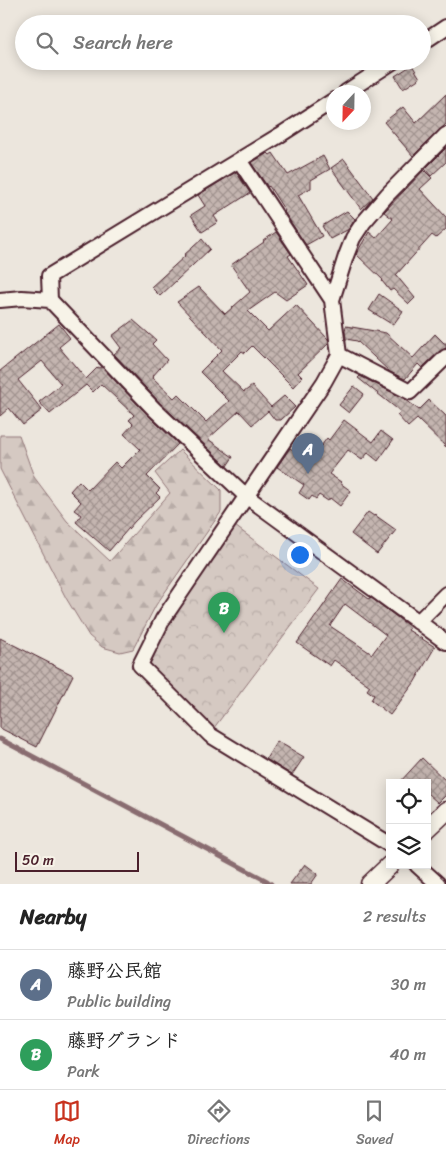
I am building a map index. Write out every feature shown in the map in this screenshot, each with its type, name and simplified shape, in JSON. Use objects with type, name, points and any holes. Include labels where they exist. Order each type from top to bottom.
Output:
[{"type":"street","points":[[431,37],[446,27]]},
{"type":"street","points":[[357,85],[380,70]]},
{"type":"street","points":[[326,105],[49,276],[50,300],[154,409],[246,496],[446,642]]},
{"type":"street","points":[[386,843],[210,734],[140,665],[163,619],[324,382],[339,355],[332,300],[346,256],[354,238],[363,223],[387,194],[446,136]]},
{"type":"street","points":[[239,160],[332,300]]},
{"type":"street","points":[[0,300],[22,298],[50,300]]},
{"type":"street","points":[[339,355],[410,392],[446,357]]},
{"type":"street","points":[[418,622],[446,594]]},
{"type":"street","points":[[431,826],[446,811]]},
{"type":"street","points":[[370,884],[386,869]]},
{"type":"street","points":[[421,869],[438,884]]},
{"type":"green space","points":[[0,435],[19,435],[34,477],[67,521],[110,561],[170,493],[155,473],[180,450],[221,490],[221,512],[156,605],[133,649],[120,652],[102,647],[89,636],[66,598],[0,469]]},
{"type":"green space","points":[[235,526],[319,589],[213,729],[151,666],[149,660],[178,606]]},
{"type":"building","points":[[404,70],[415,70],[420,78],[403,89],[395,76]]},
{"type":"building","points":[[446,94],[446,124],[413,156],[384,122],[403,107],[416,123]]},
{"type":"building","points":[[446,148],[446,162],[431,176],[425,169]]},
{"type":"building","points":[[268,153],[270,155],[273,153],[288,175],[323,156],[330,169],[311,180],[311,188],[298,195],[322,236],[306,245],[269,186],[251,163]]},
{"type":"building","points":[[344,159],[373,198],[361,209],[331,168]]},
{"type":"building","points":[[424,170],[432,178],[420,189],[446,217],[446,229],[436,238],[432,235],[396,275],[415,298],[409,304],[393,289],[390,291],[383,280],[356,254],[369,232],[376,238],[393,219],[384,212]]},
{"type":"building","points":[[236,172],[250,193],[214,216],[218,222],[202,232],[191,215],[205,206],[198,195]]},
{"type":"building","points":[[347,211],[355,219],[349,229],[330,239],[322,226]]},
{"type":"building","points":[[276,232],[291,254],[288,256],[308,285],[286,300],[275,292],[248,311],[268,331],[296,305],[328,339],[329,343],[298,373],[302,377],[293,387],[252,346],[245,353],[242,351],[222,371],[244,392],[252,386],[271,407],[284,396],[295,407],[281,420],[275,420],[268,411],[252,425],[239,411],[208,439],[233,457],[227,466],[160,403],[114,354],[121,348],[112,336],[133,320],[156,340],[152,344],[167,360],[152,377],[174,398],[178,394],[206,422],[229,401],[200,372],[222,350],[177,302],[199,287],[225,314],[250,292],[231,265]]},
{"type":"building","points":[[202,239],[210,249],[160,296],[151,287]]},
{"type":"building","points":[[379,294],[403,311],[393,325],[369,310]]},
{"type":"building","points":[[59,324],[70,338],[59,347],[86,379],[98,367],[102,367],[178,444],[147,476],[160,489],[156,493],[160,497],[135,521],[109,551],[76,522],[81,515],[74,510],[81,502],[70,491],[79,481],[88,490],[115,462],[121,468],[140,449],[124,434],[133,424],[129,420],[134,415],[101,384],[93,392],[86,385],[50,414],[39,402],[61,384],[42,361],[18,380],[42,410],[23,425],[9,408],[0,416],[0,371]]},
{"type":"building","points":[[346,326],[386,333],[413,358],[435,334],[446,343],[446,348],[440,351],[422,368],[418,364],[405,379],[390,372],[357,341],[346,339]]},
{"type":"building","points":[[360,376],[405,399],[419,410],[429,400],[446,416],[446,447],[417,419],[408,427],[397,415],[401,412],[358,378]]},
{"type":"building","points":[[354,386],[364,394],[349,413],[339,405]]},
{"type":"building","points":[[344,420],[373,442],[381,431],[393,440],[378,461],[368,453],[362,460],[348,450],[329,474],[351,491],[340,506],[330,498],[328,501],[319,495],[316,499],[312,496],[309,500],[299,493],[304,485],[277,467],[290,448],[310,461],[327,438],[329,440]]},
{"type":"building","points":[[368,512],[396,530],[377,554],[351,534]]},
{"type":"building","points":[[342,579],[410,627],[408,630],[435,647],[414,683],[390,715],[371,700],[374,695],[367,690],[370,686],[334,660],[330,666],[297,643]],"holes":[[[345,604],[386,635],[372,654],[330,626]]]},
{"type":"building","points":[[0,638],[73,675],[37,747],[0,728]]},
{"type":"building","points":[[277,741],[304,757],[292,775],[266,759]]},
{"type":"building","points":[[422,758],[446,781],[446,795],[438,803],[431,797],[431,779],[403,779]]},
{"type":"building","points":[[305,864],[318,874],[311,884],[290,884]]},
{"type":"waterway","points":[[0,739],[271,884]]},
{"type":"place","name":"藤野公民館","points":[[308,474]]},
{"type":"place","name":"藤野グランド","points":[[224,633]]}]
